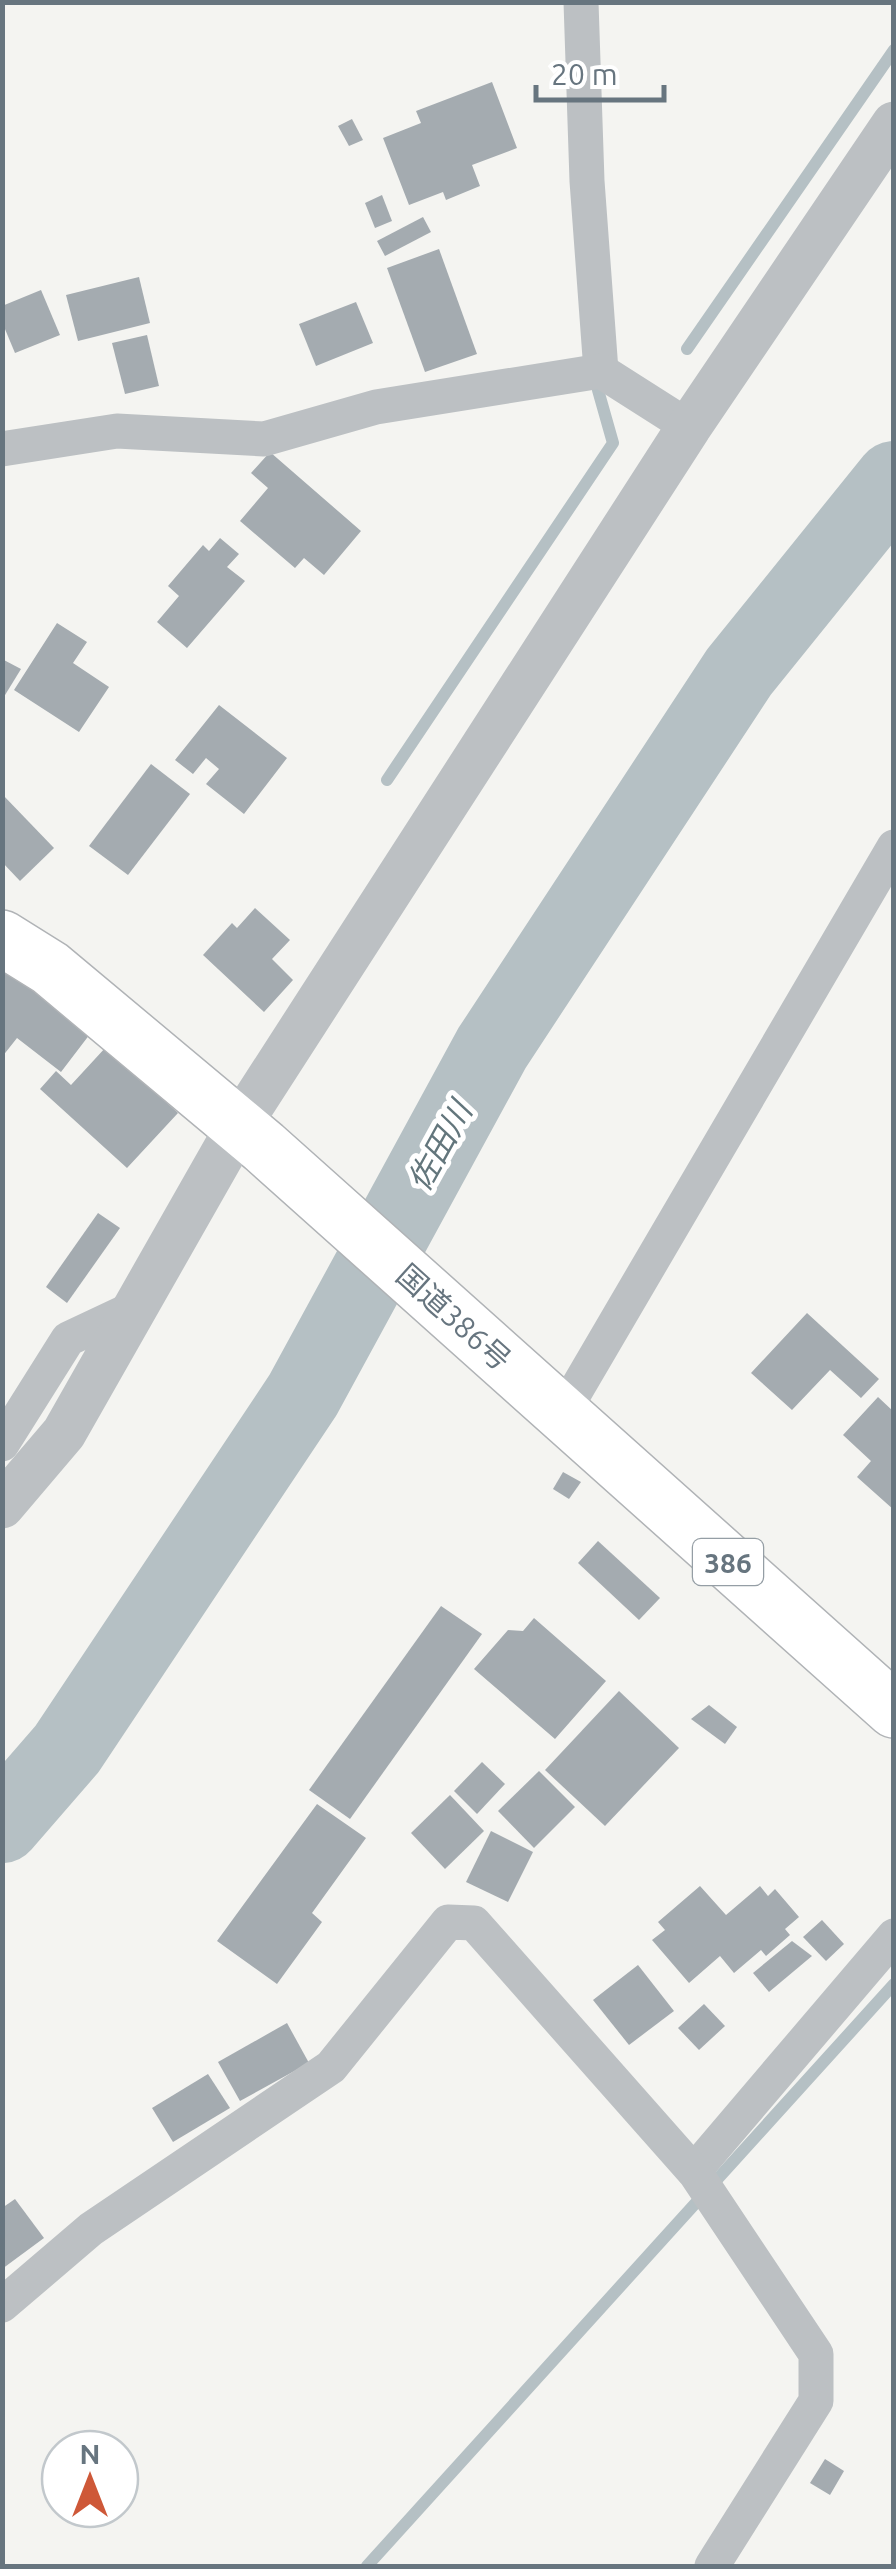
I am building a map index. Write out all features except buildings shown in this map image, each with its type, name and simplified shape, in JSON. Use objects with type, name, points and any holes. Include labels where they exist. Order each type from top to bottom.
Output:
[{"type":"highway","name":"国道386号","points":[[2,938],[50,968],[251,1136],[894,1710]]},
{"type":"street","points":[[581,2],[587,181],[601,372]]},
{"type":"street","points":[[2,1506],[64,1433],[136,1307],[251,1136],[689,427],[894,124]]},
{"type":"street","points":[[2,449],[117,431],[264,438],[376,408],[601,372],[689,427]]},
{"type":"street","points":[[562,1414],[894,847]]},
{"type":"street","points":[[2,1444],[68,1340],[136,1307]]},
{"type":"street","points":[[2,2305],[91,2229],[330,2066],[448,1922],[474,1923],[695,2173],[816,2354],[816,2401],[712,2566]]},
{"type":"street","points":[[695,2173],[894,1936]]},
{"type":"waterway","points":[[687,349],[894,50]]},
{"type":"waterway","points":[[387,780],[613,443],[598,390]]},
{"type":"waterway","name":"佐田川","points":[[2,1824],[67,1749],[303,1395],[492,1048],[739,672],[894,480]]},
{"type":"waterway","points":[[367,2566],[894,1984]]}]
